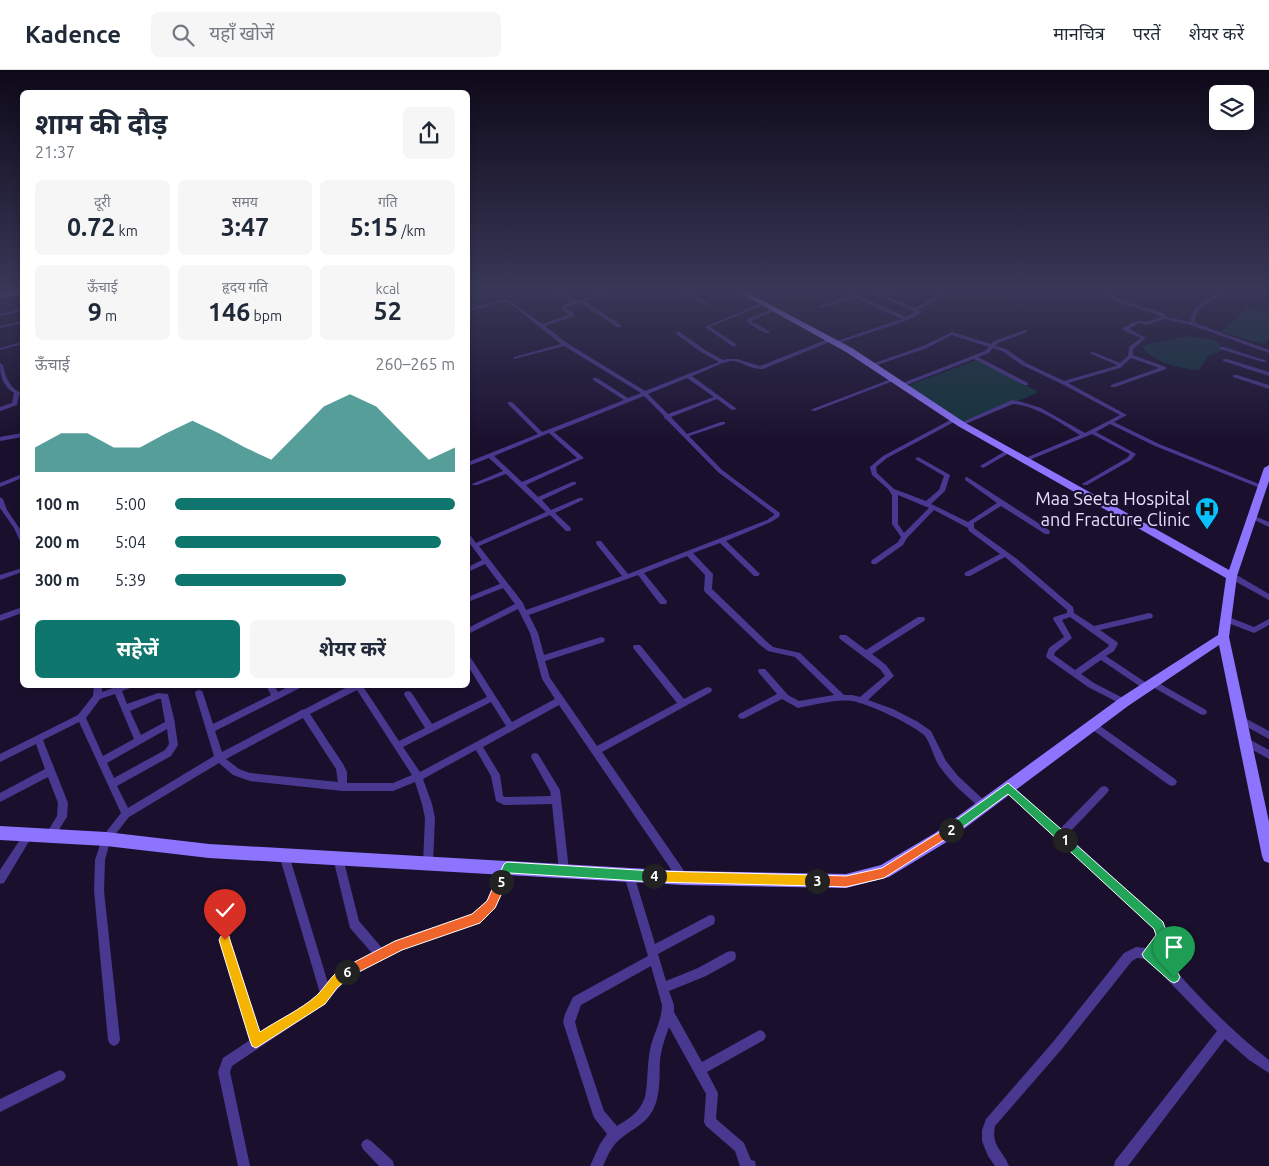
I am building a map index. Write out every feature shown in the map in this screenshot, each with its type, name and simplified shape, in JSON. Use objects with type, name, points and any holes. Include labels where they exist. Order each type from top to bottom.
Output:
[{"type":"street","points":[[524,614],[722,540],[774,518],[777,513],[725,475],[644,393],[560,340]]},
{"type":"street","points":[[689,340],[723,362]]},
{"type":"street","points":[[727,340],[734,345]]},
{"type":"street","points":[[872,365],[922,348],[938,340]]},
{"type":"street","points":[[972,340],[1006,351],[1029,367],[1064,383],[1124,415],[1092,432],[1025,460]]},
{"type":"street","points":[[902,385],[987,352],[996,342],[1001,340]]},
{"type":"street","points":[[1064,383],[1121,365],[1130,356],[1131,348],[1141,340]]},
{"type":"street","points":[[1237,340],[1269,352],[1263,365],[1254,363],[1249,368]]},
{"type":"street","points":[[470,463],[723,362],[735,359],[754,368],[761,368],[833,341],[958,422],[1269,597]]},
{"type":"street","points":[[0,349],[20,344]]},
{"type":"street","points":[[516,358],[565,344]]},
{"type":"street","points":[[1222,348],[1265,362]]},
{"type":"street","points":[[1091,354],[1121,365]]},
{"type":"street","points":[[1113,386],[1164,368],[1130,356]]},
{"type":"street","points":[[974,357],[1026,384]]},
{"type":"street","points":[[1225,360],[1269,374]]},
{"type":"street","points":[[0,366],[1,378],[19,394],[15,404],[0,409]]},
{"type":"street","points":[[688,376],[734,409]]},
{"type":"street","points":[[1235,376],[1269,387]]},
{"type":"street","points":[[595,379],[628,400]]},
{"type":"street","points":[[813,410],[893,380]]},
{"type":"street","points":[[666,417],[718,397]]},
{"type":"street","points":[[1075,674],[1114,647],[1114,644],[1071,614],[1067,606],[970,526],[934,507],[893,491],[874,474],[873,467],[876,463],[958,422],[1012,402],[1030,406],[1085,435]]},
{"type":"street","points":[[510,403],[542,434]]},
{"type":"street","points":[[685,436],[723,422]]},
{"type":"street","points":[[1110,422],[1157,445],[1262,487]]},
{"type":"street","points":[[521,485],[581,458],[550,431]]},
{"type":"street","points":[[1086,484],[1132,457],[1133,454],[1092,432]]},
{"type":"street","points":[[0,439],[20,435]]},
{"type":"street","points":[[983,466],[1009,451]]},
{"type":"street","points":[[490,455],[568,529]]},
{"type":"street","points":[[918,459],[947,475],[942,491],[927,504]]},
{"type":"street","points":[[1269,468],[1232,576],[1223,637],[1245,741],[1263,802],[1269,856]]},
{"type":"street","points":[[475,484],[507,471]]},
{"type":"street","points":[[1,483],[20,477]]},
{"type":"street","points":[[967,479],[998,498],[1000,503],[1048,532]]},
{"type":"street","points":[[537,500],[574,483]]},
{"type":"street","points":[[893,491],[895,495],[895,524],[904,537]]},
{"type":"street","points":[[474,546],[581,499]]},
{"type":"street","points":[[970,526],[971,522],[1000,503]]},
{"type":"street","points":[[0,504],[18,527],[20,533]]},
{"type":"street","points":[[874,562],[901,543],[904,537],[934,507]]},
{"type":"street","points":[[1252,517],[1269,525]]},
{"type":"street","points":[[470,540],[520,605],[534,633],[546,679],[684,878]]},
{"type":"street","points":[[722,540],[756,574]]},
{"type":"street","points":[[599,543],[627,577]]},
{"type":"street","points":[[689,552],[709,574],[708,590],[763,643],[771,649],[796,655],[842,698]]},
{"type":"street","points":[[968,574],[1005,554]]},
{"type":"street","points":[[470,569],[486,561]]},
{"type":"street","points":[[0,578],[20,571]]},
{"type":"street","points":[[640,572],[663,602]]},
{"type":"street","points":[[470,599],[504,585]]},
{"type":"street","points":[[470,630],[520,605]]},
{"type":"street","points":[[0,618],[20,611]]},
{"type":"street","points":[[1071,614],[1057,619],[1068,638],[1049,654],[1075,674],[1124,702]]},
{"type":"street","points":[[1094,630],[1149,616]]},
{"type":"street","points":[[866,654],[921,619]]},
{"type":"street","points":[[1226,619],[1254,630],[1269,622]]},
{"type":"street","points":[[0,833],[106,840],[209,851],[684,878],[846,881],[865,878],[884,872],[940,838],[1093,724],[1223,637]]},
{"type":"street","points":[[843,638],[866,654],[888,672],[890,676],[863,700]]},
{"type":"street","points":[[541,659],[602,640]]},
{"type":"street","points":[[636,647],[683,704]]},
{"type":"street","points":[[1100,656],[1149,685],[1203,712]]},
{"type":"street","points":[[470,665],[511,727]]},
{"type":"street","points":[[762,672],[782,694],[798,705],[842,698],[863,700],[896,714],[928,734],[948,771],[984,806]]},
{"type":"street","points":[[97,697],[98,688]]},
{"type":"street","points":[[0,758],[81,717],[97,697],[122,688]]},
{"type":"street","points":[[272,688],[276,696]]},
{"type":"street","points":[[210,729],[293,688]]},
{"type":"street","points":[[114,1040],[99,891],[100,860],[106,840],[126,814],[219,758],[352,688]]},
{"type":"street","points":[[360,688],[418,777],[428,804],[430,818],[428,863]]},
{"type":"street","points":[[117,690],[139,741]]},
{"type":"street","points":[[596,751],[708,690]]},
{"type":"street","points":[[199,693],[219,758],[244,776],[343,787],[393,788],[418,777],[561,700]]},
{"type":"street","points":[[408,694],[430,729]]},
{"type":"street","points":[[742,716],[782,694]]},
{"type":"street","points":[[112,784],[172,748],[174,740],[165,696],[158,696],[125,709]]},
{"type":"street","points":[[397,746],[492,698]]},
{"type":"street","points":[[304,712],[340,767],[343,787]]},
{"type":"street","points":[[81,717],[126,814]]},
{"type":"street","points":[[1241,720],[1269,735]]},
{"type":"street","points":[[102,761],[171,724]]},
{"type":"street","points":[[1093,724],[1172,782]]},
{"type":"street","points":[[38,739],[63,803],[64,811],[50,836]]},
{"type":"street","points":[[1245,741],[1269,755]]},
{"type":"street","points":[[477,745],[496,775],[499,798],[504,801],[557,800]]},
{"type":"street","points":[[535,757],[553,784],[557,800],[564,871]]},
{"type":"street","points":[[0,798],[50,771]]},
{"type":"street","points":[[1008,788],[1158,926],[1162,936],[1148,954]]},
{"type":"street","points":[[1060,836],[1104,790]]},
{"type":"street","points":[[0,879],[28,835]]},
{"type":"street","points":[[284,855],[326,994]]},
{"type":"street","points":[[338,858],[354,924],[380,955]]},
{"type":"street","points":[[244,1166],[224,1072],[227,1062],[316,1003],[342,975],[412,939],[476,919],[491,904],[507,868]]},
{"type":"street","points":[[629,875],[663,988],[668,1013],[712,1093],[710,1122],[740,1147],[746,1165],[750,1166]]},
{"type":"street","points":[[616,1134],[604,1121],[596,1106],[570,1028],[571,1014],[577,1000],[710,920]]},
{"type":"street","points":[[225,940],[256,1041]]},
{"type":"street","points":[[1003,1166],[987,1143],[986,1133],[990,1123],[1057,1046],[1128,957],[1136,952],[1148,954],[1174,977],[1225,1030],[1251,1054],[1269,1067]]},
{"type":"street","points":[[663,988],[702,972],[731,956]]},
{"type":"street","points":[[596,1166],[608,1142],[645,1112],[649,1103],[655,1055],[668,1013]]},
{"type":"street","points":[[1120,1166],[1225,1030]]},
{"type":"street","points":[[700,1070],[760,1036]]},
{"type":"street","points":[[0,1106],[60,1076]]},
{"type":"street","points":[[367,1145],[388,1166]]},
{"type":"green space","points":[[1169,340],[1213,340],[1218,342],[1222,350],[1209,355],[1199,370],[1161,361],[1148,353],[1143,348],[1144,345]]},
{"type":"green space","points":[[1250,340],[1267,340],[1263,344]]},
{"type":"green space","points":[[976,360],[1039,392],[965,423],[907,386]]},
{"type":"place","name":"Maa Seeta Hospital and Fracture Clinic","points":[[1207,530]]},
{"type":"route","points":[[225,940],[256,1041],[321,1000],[342,975],[412,939],[476,919],[491,904],[507,868],[684,878],[846,881],[865,878],[884,872],[940,838],[1008,788],[1151,918],[1162,932],[1162,936],[1148,954],[1174,977]]}]
